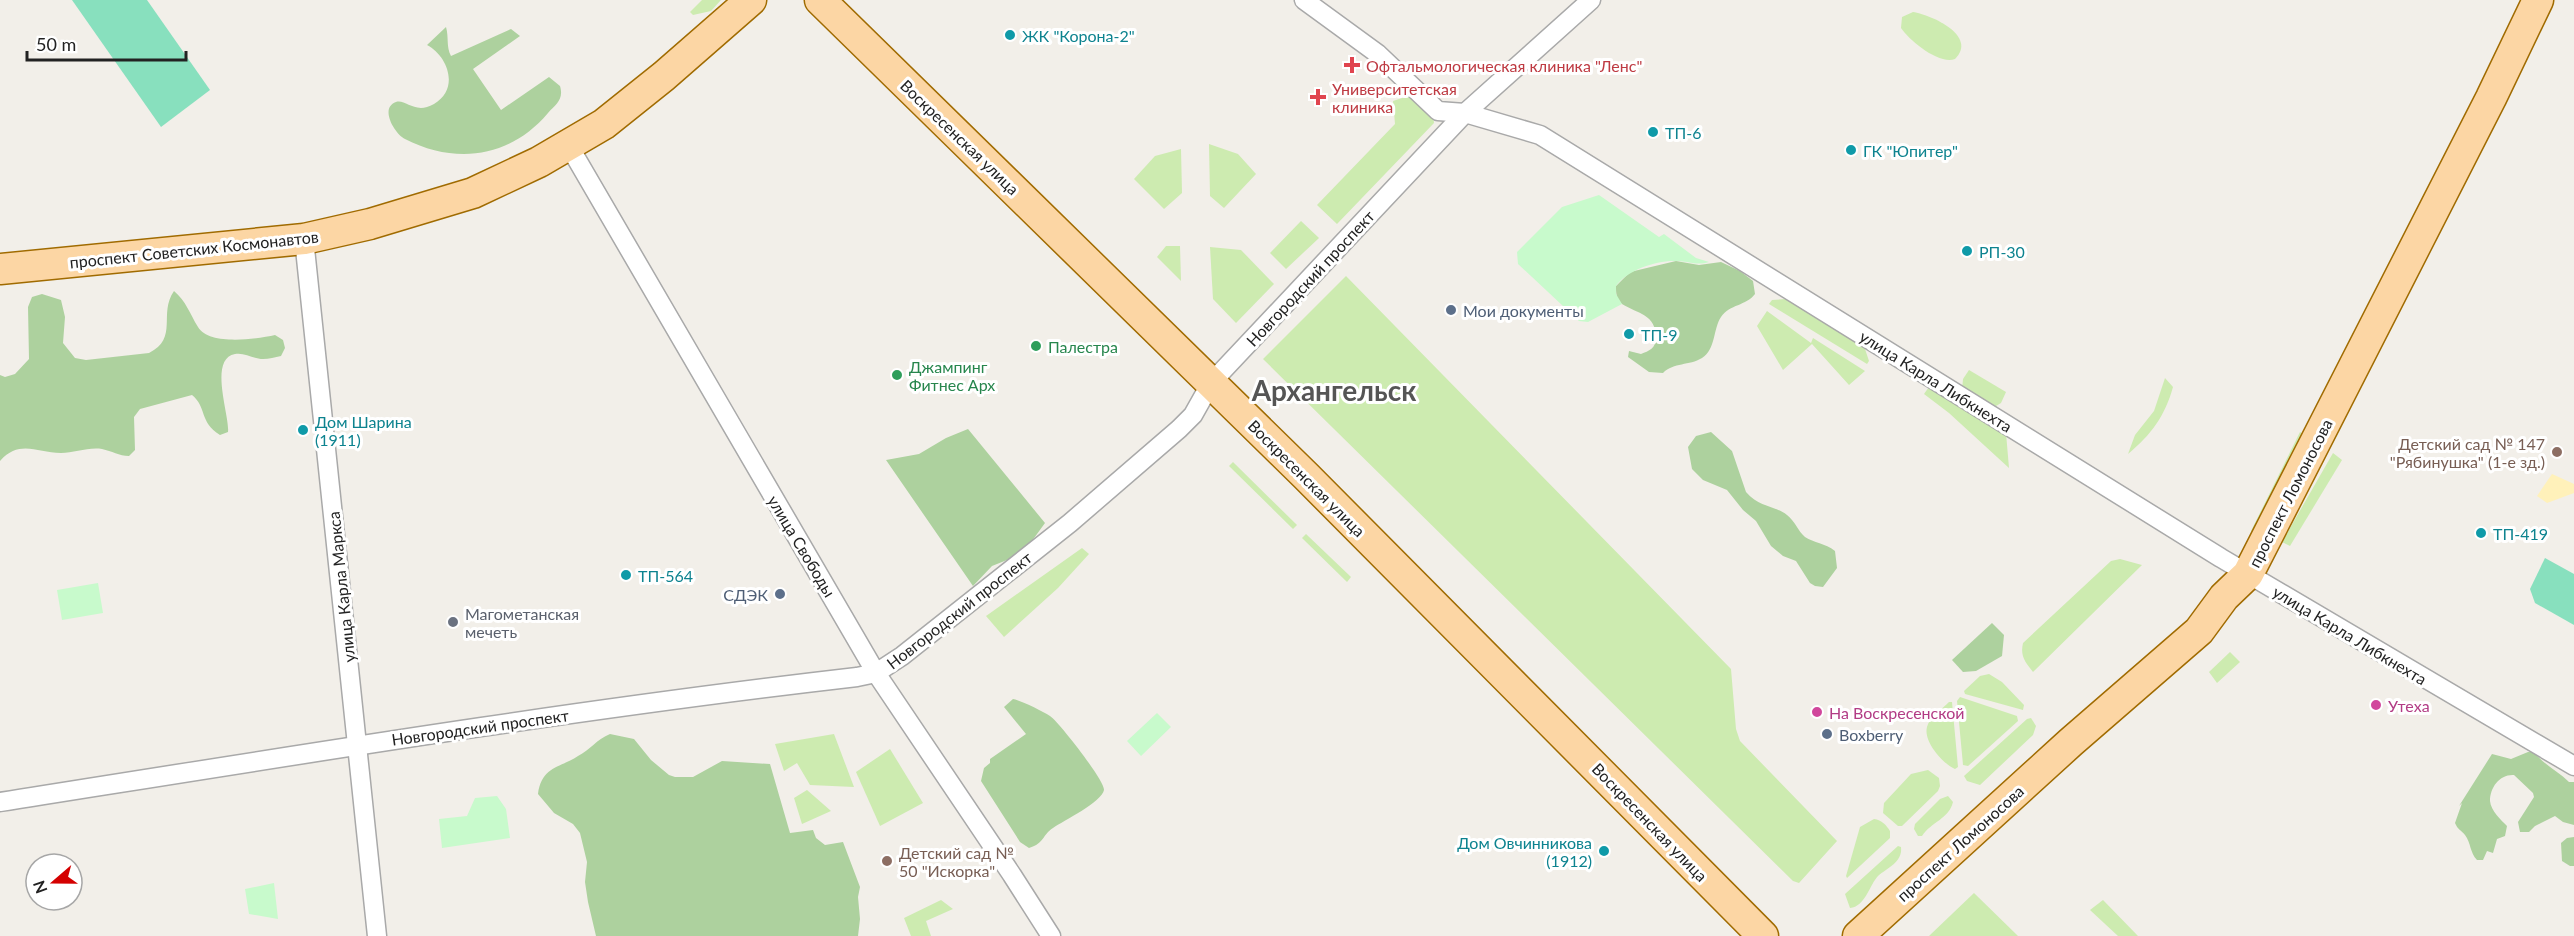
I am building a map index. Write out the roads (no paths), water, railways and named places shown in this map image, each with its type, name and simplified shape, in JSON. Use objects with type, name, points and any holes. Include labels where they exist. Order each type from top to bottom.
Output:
[{"type":"main road","name":"проспект Советских Космонавтов","points":[[0,269],[304,239],[435,206],[481,189],[569,146],[604,124],[751,0]]},
{"type":"main road","name":"Воскресенская улица","points":[[820,0],[1211,382],[1763,936]]},
{"type":"main road","name":"проспект Ломоносова","points":[[1858,936],[2071,742],[2199,631],[2224,597],[2248,574],[2491,98],[2538,0]]},
{"type":"street","name":"улица Карла Либкнехта","points":[[1304,0],[1378,54],[1438,111],[1466,113],[1540,135],[2248,574],[2574,766]]},
{"type":"street","name":"Новгородский проспект","points":[[0,802],[531,719],[876,673],[902,656],[1051,538],[1179,429],[1193,415],[1211,382],[1466,113],[1591,0]]},
{"type":"street","name":"улица Свободы","points":[[569,146],[876,673],[1051,936]]},
{"type":"street","name":"улица Карла Маркса","points":[[304,239],[303,250],[377,936]]},
{"type":"place","name":"ЖК \"Корона-2\"","points":[[1010,35]]},
{"type":"place","name":"Офтальмологическая клиника \"Ленс\"","points":[[1352,65]]},
{"type":"place","name":"Университетская клиника","points":[[1318,97]]},
{"type":"place","name":"ТП-6","points":[[1653,132]]},
{"type":"place","name":"ГК \"Юпитер\"","points":[[1851,150]]},
{"type":"place","name":"РП-30","points":[[1967,251]]},
{"type":"place","name":"Мои документы","points":[[1451,310]]},
{"type":"place","name":"ТП-9","points":[[1629,334]]},
{"type":"place","name":"Палестра","points":[[1036,346]]},
{"type":"place","name":"Джампинг Фитнес Арх","points":[[897,375]]},
{"type":"place","name":"Дом Шарина (1911)","points":[[303,430]]},
{"type":"place","name":"Детский сад № 147 \"Рябинушка\" (1-е зд.)","points":[[2557,452]]},
{"type":"place","name":"ТП-419","points":[[2481,533]]},
{"type":"place","name":"ТП-564","points":[[626,575]]},
{"type":"place","name":"СДЭК","points":[[780,594]]},
{"type":"place","name":"Магометанская мечеть","points":[[453,622]]},
{"type":"place","name":"Утеха","points":[[2376,705]]},
{"type":"place","name":"На Воскресенской","points":[[1817,712]]},
{"type":"place","name":"Boxberry","points":[[1827,734]]},
{"type":"place","name":"Дом Овчинникова (1912)","points":[[1604,851]]},
{"type":"place","name":"Детский сад № 50 \"Искорка\"","points":[[887,861]]},
{"type":"district","name":"Архангельск","points":[[1334,390]]}]
